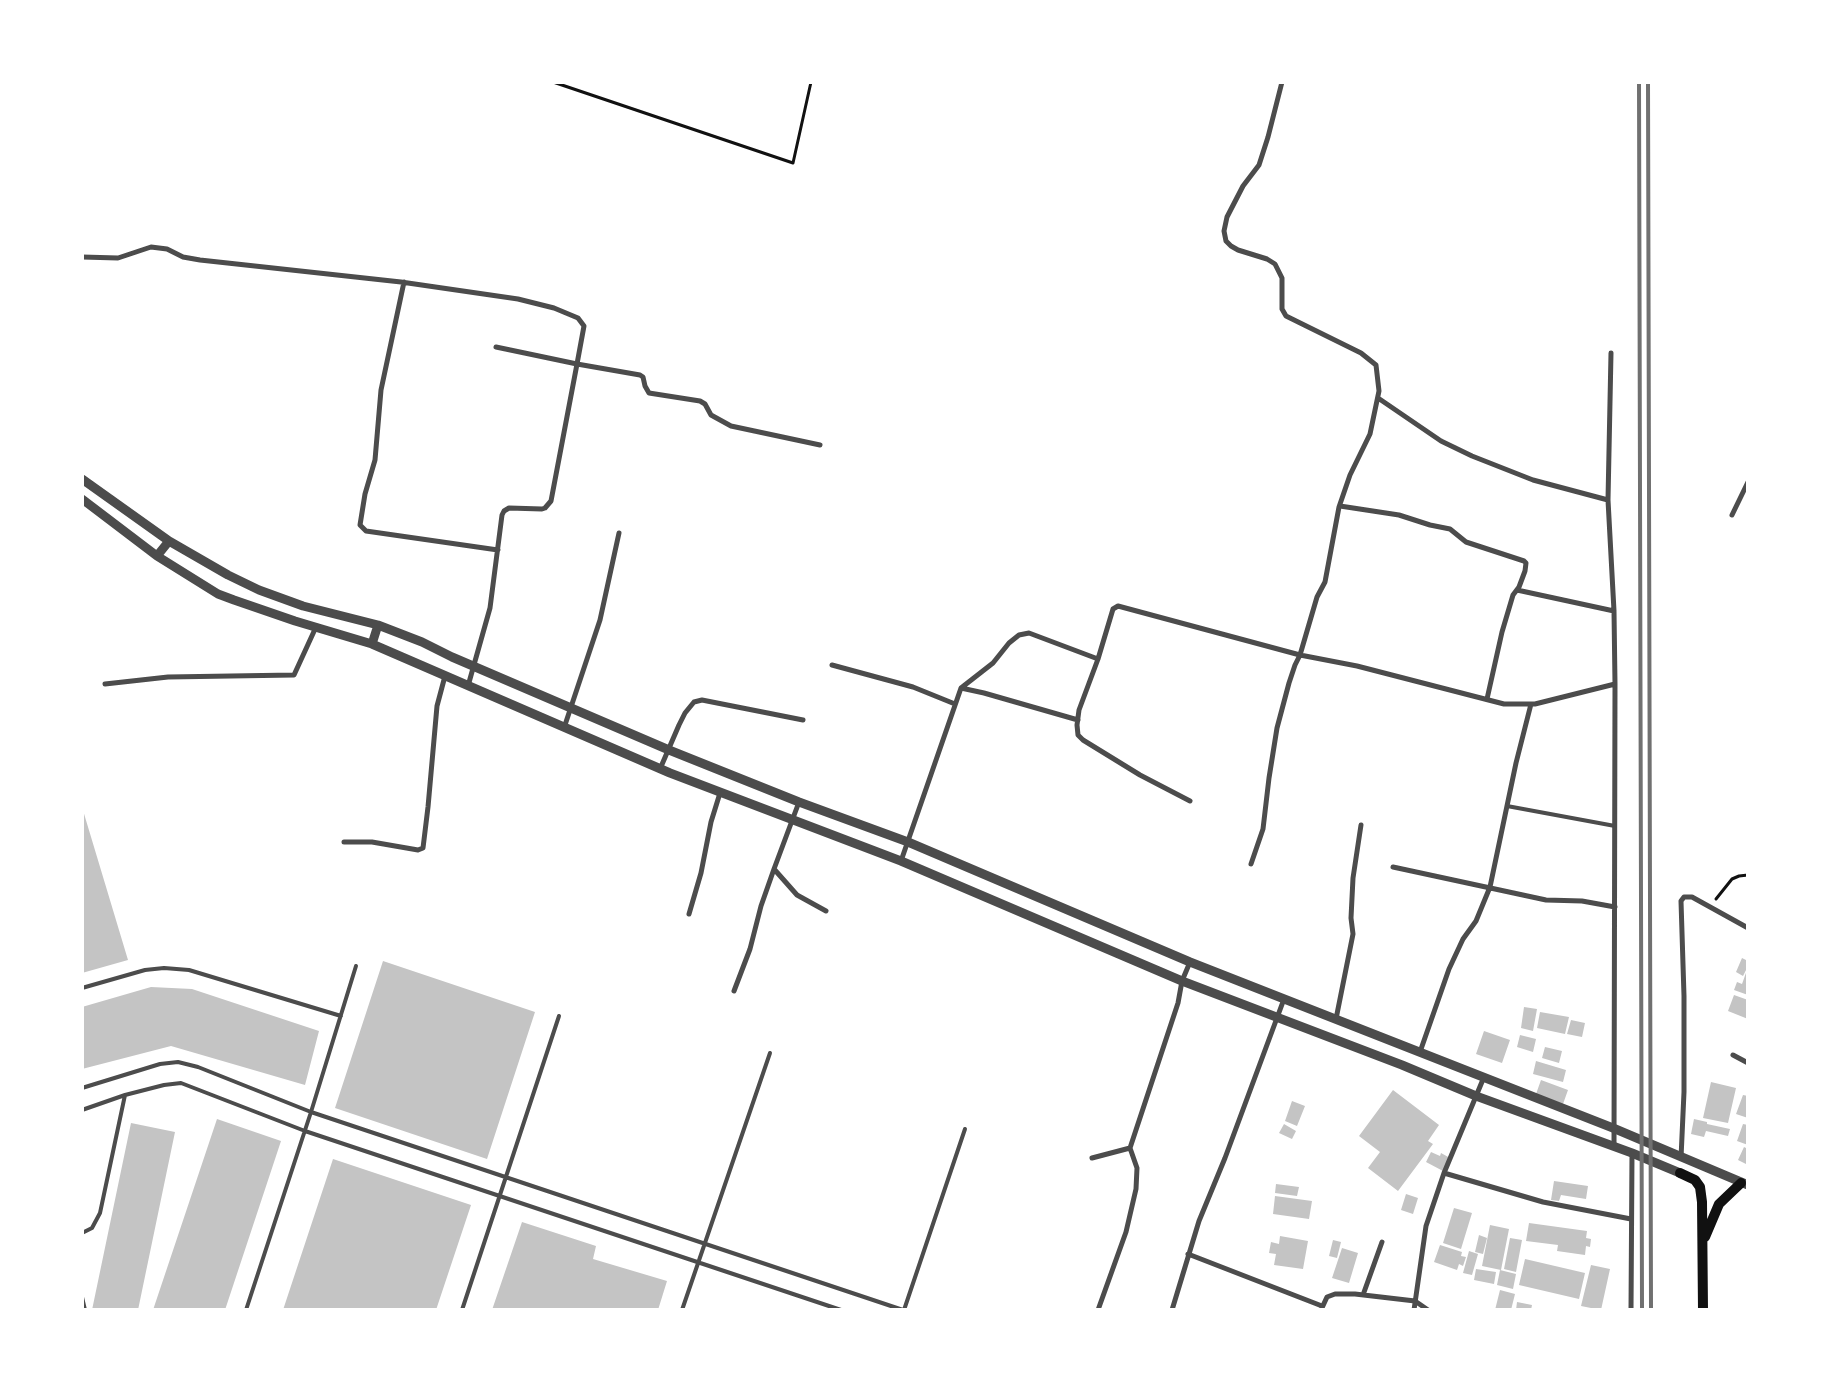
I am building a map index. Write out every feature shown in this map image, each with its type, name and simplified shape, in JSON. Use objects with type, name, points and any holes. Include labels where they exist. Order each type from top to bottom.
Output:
[{"type":"main road","points":[[1680,1173],[1695,1180],[1700,1187],[1702,1202],[1703,1310]]},
{"type":"main road","points":[[1702,1242],[1719,1204],[1744,1184]]},
{"type":"street","points":[[1251,864],[1263,829],[1277,728],[1317,597],[1325,582],[1340,506],[1350,475],[1370,434],[1378,398],[1376,365],[1361,353],[1286,316],[1282,309],[1282,278],[1275,264],[1268,259],[1238,250],[1230,246],[1226,241],[1224,231],[1227,217],[1238,193],[1259,165],[1282,82]]},
{"type":"street","points":[[82,257],[118,258],[151,247],[200,260],[404,282],[518,299],[554,308],[578,318],[584,329],[551,501],[542,509],[509,508],[504,511],[490,608],[468,686]]},
{"type":"street","points":[[404,282],[382,390],[375,460],[365,494],[360,525],[366,531],[498,550]]},
{"type":"street","points":[[496,347],[640,375],[643,377],[649,393],[700,401],[705,404],[711,416],[731,426],[820,445]]},
{"type":"street","points":[[1611,353],[1608,500],[1614,611],[1615,684],[1614,1146]]},
{"type":"street","points":[[1378,398],[1441,441],[1472,456],[1532,480],[1608,500]]},
{"type":"street","points":[[82,479],[168,540],[228,575],[259,590],[303,606],[378,625],[422,642],[452,657],[669,750],[799,802],[908,842],[1190,962],[1613,1128],[1744,1184]]},
{"type":"street","points":[[1732,515],[1748,482]]},
{"type":"street","points":[[82,499],[157,556],[218,594],[295,621],[372,644],[564,728],[720,793],[790,825],[901,861],[1276,1022],[1402,1065],[1476,1096],[1614,1146],[1680,1173]]},
{"type":"street","points":[[1340,506],[1398,515],[1450,529],[1466,542],[1524,561],[1526,567],[1521,583],[1513,596],[1502,632],[1487,700]]},
{"type":"street","points":[[564,728],[600,620],[619,534]]},
{"type":"street","points":[[157,556],[168,540]]},
{"type":"street","points":[[1516,590],[1614,611]]},
{"type":"street","points":[[295,621],[303,606]]},
{"type":"street","points":[[1190,801],[1140,775],[1078,735],[1079,710],[1113,609],[1118,606],[1300,655],[1357,666],[1504,704],[1531,704],[1615,684]]},
{"type":"street","points":[[372,644],[378,625]]},
{"type":"street","points":[[105,684],[168,677],[294,675],[316,627]]},
{"type":"street","points":[[901,861],[961,688],[993,664],[1009,643],[1018,635],[1029,633],[1098,658]]},
{"type":"street","points":[[832,665],[913,687],[955,704]]},
{"type":"street","points":[[344,842],[372,842],[418,850],[423,847],[437,706],[445,676]]},
{"type":"street","points":[[961,688],[1078,720]]},
{"type":"street","points":[[660,769],[685,713],[694,702],[702,700],[803,720]]},
{"type":"street","points":[[1420,1052],[1449,969],[1463,939],[1476,921],[1490,887],[1531,704]]},
{"type":"street","points":[[689,914],[701,873],[711,822],[720,793]]},
{"type":"street","points":[[734,991],[750,948],[761,906],[778,856],[799,802]]},
{"type":"street","points":[[1336,1019],[1353,934],[1351,918],[1353,878],[1361,825]]},
{"type":"street","points":[[1393,867],[1546,900],[1582,901],[1615,908]]},
{"type":"street","points":[[774,869],[797,895],[826,911]]},
{"type":"street","points":[[1681,1158],[1684,1092],[1684,996],[1681,901],[1684,897],[1688,896],[1748,928]]},
{"type":"street","points":[[1098,1310],[1126,1232],[1136,1189],[1137,1168],[1130,1148],[1178,1003],[1182,981],[1190,962]]},
{"type":"street","points":[[1172,1310],[1199,1221],[1225,1158],[1284,999]]},
{"type":"street","points":[[1733,1055],[1748,1063]]},
{"type":"street","points":[[1414,1310],[1426,1226],[1444,1173],[1484,1077]]},
{"type":"street","points":[[1092,1158],[1130,1148]]},
{"type":"street","points":[[1631,1310],[1632,1153]]},
{"type":"street","points":[[1444,1173],[1543,1202],[1631,1219]]},
{"type":"street","points":[[1363,1294],[1382,1242]]},
{"type":"street","points":[[1188,1254],[1321,1308],[1327,1297],[1335,1294],[1363,1294],[1415,1301],[1428,1310]]},
{"type":"lane","points":[[1507,806],[1615,826]]},
{"type":"lane","points":[[246,1310],[305,1132],[356,966]]},
{"type":"lane","points":[[82,988],[145,970],[164,968],[189,970],[340,1016]]},
{"type":"lane","points":[[462,1310],[559,1016]]},
{"type":"lane","points":[[682,1310],[770,1053]]},
{"type":"lane","points":[[82,1088],[160,1064],[178,1062],[198,1067],[311,1112],[904,1310],[965,1129]]},
{"type":"lane","points":[[82,1110],[125,1095],[180,1083],[305,1132],[840,1310]]},
{"type":"lane","points":[[82,1233],[92,1228],[100,1213],[125,1095]]},
{"type":"lane","points":[[82,1296],[85,1310]]},
{"type":"path","points":[[553,82],[793,163],[811,82]]},
{"type":"path","points":[[1709,906],[1732,879],[1748,875]]},
{"type":"building","points":[[82,807],[128,960],[82,973]]},
{"type":"building","points":[[1742,958],[1748,961],[1748,966],[1743,976],[1736,972]]},
{"type":"building","points":[[383,961],[535,1012],[487,1159],[335,1108]]},
{"type":"building","points":[[1747,970],[1748,995],[1734,990],[1737,982],[1742,984]]},
{"type":"building","points":[[151,987],[192,989],[319,1031],[305,1085],[171,1046],[82,1069],[82,1007]]},
{"type":"building","points":[[1734,995],[1748,1000],[1748,1019],[1728,1011]]},
{"type":"building","points":[[1524,1007],[1537,1009],[1533,1031],[1521,1028]]},
{"type":"building","points":[[1540,1012],[1569,1017],[1565,1034],[1537,1028]]},
{"type":"building","points":[[1571,1020],[1585,1023],[1582,1037],[1567,1034]]},
{"type":"building","points":[[1484,1031],[1510,1040],[1502,1063],[1476,1054]]},
{"type":"building","points":[[1520,1035],[1536,1039],[1533,1052],[1517,1047]]},
{"type":"building","points":[[1545,1047],[1562,1051],[1559,1063],[1542,1058]]},
{"type":"building","points":[[1536,1061],[1566,1070],[1563,1082],[1533,1074]]},
{"type":"building","points":[[1541,1080],[1568,1090],[1563,1104],[1536,1094]]},
{"type":"building","points":[[1711,1082],[1736,1088],[1728,1123],[1703,1118]]},
{"type":"building","points":[[1393,1090],[1439,1125],[1428,1141],[1433,1144],[1398,1191],[1368,1168],[1380,1152],[1359,1136]]},
{"type":"building","points":[[1743,1095],[1748,1096],[1748,1118],[1736,1114]]},
{"type":"building","points":[[1292,1101],[1305,1106],[1297,1126],[1285,1121]]},
{"type":"building","points":[[217,1119],[281,1141],[225,1310],[153,1310]]},
{"type":"building","points":[[1694,1119],[1730,1129],[1728,1136],[1706,1131],[1704,1137],[1691,1134]]},
{"type":"building","points":[[131,1123],[175,1132],[138,1310],[92,1310]]},
{"type":"building","points":[[1284,1124],[1296,1131],[1292,1139],[1279,1133]]},
{"type":"building","points":[[1743,1124],[1748,1125],[1748,1145],[1737,1141]]},
{"type":"building","points":[[1744,1147],[1748,1149],[1748,1165],[1738,1160]]},
{"type":"building","points":[[1431,1152],[1440,1156],[1441,1153],[1450,1158],[1443,1171],[1426,1162]]},
{"type":"building","points":[[333,1159],[471,1205],[436,1310],[283,1310]]},
{"type":"building","points":[[1554,1181],[1588,1186],[1586,1199],[1561,1195],[1559,1201],[1551,1200]]},
{"type":"building","points":[[1276,1184],[1299,1187],[1297,1196],[1275,1193]]},
{"type":"building","points":[[1406,1194],[1418,1198],[1413,1214],[1401,1210]]},
{"type":"building","points":[[1275,1196],[1312,1201],[1309,1219],[1273,1214]]},
{"type":"building","points":[[1454,1208],[1472,1213],[1461,1249],[1443,1243]]},
{"type":"building","points":[[522,1222],[596,1246],[593,1259],[667,1281],[658,1310],[492,1310]]},
{"type":"building","points":[[1529,1223],[1587,1231],[1586,1238],[1591,1239],[1590,1247],[1586,1246],[1585,1255],[1557,1251],[1558,1245],[1526,1241]]},
{"type":"building","points":[[1490,1225],[1509,1229],[1501,1270],[1482,1266]]},
{"type":"building","points":[[1479,1235],[1487,1238],[1483,1254],[1475,1252]]},
{"type":"building","points":[[1280,1236],[1308,1241],[1303,1269],[1274,1265],[1276,1254],[1269,1253],[1271,1242],[1279,1244]]},
{"type":"building","points":[[1510,1238],[1522,1240],[1516,1272],[1504,1269]]},
{"type":"building","points":[[1333,1240],[1341,1242],[1337,1258],[1329,1256]]},
{"type":"building","points":[[1440,1245],[1462,1252],[1461,1256],[1466,1257],[1463,1266],[1459,1264],[1457,1270],[1434,1262]]},
{"type":"building","points":[[1342,1248],[1358,1253],[1349,1283],[1332,1278]]},
{"type":"building","points":[[1469,1251],[1478,1254],[1472,1275],[1463,1273]]},
{"type":"building","points":[[1525,1259],[1585,1273],[1579,1299],[1519,1285]]},
{"type":"building","points":[[1591,1265],[1610,1269],[1601,1310],[1581,1306]]},
{"type":"building","points":[[1476,1269],[1496,1272],[1494,1284],[1474,1280]]},
{"type":"building","points":[[1500,1270],[1516,1274],[1513,1289],[1497,1285]]},
{"type":"building","points":[[1500,1290],[1515,1294],[1511,1310],[1495,1310]]},
{"type":"building","points":[[1517,1302],[1532,1305],[1531,1310],[1516,1310]]},
{"type":"railway","points":[[1639,82],[1642,1310]]},
{"type":"railway","points":[[1648,82],[1651,1310]]}]
